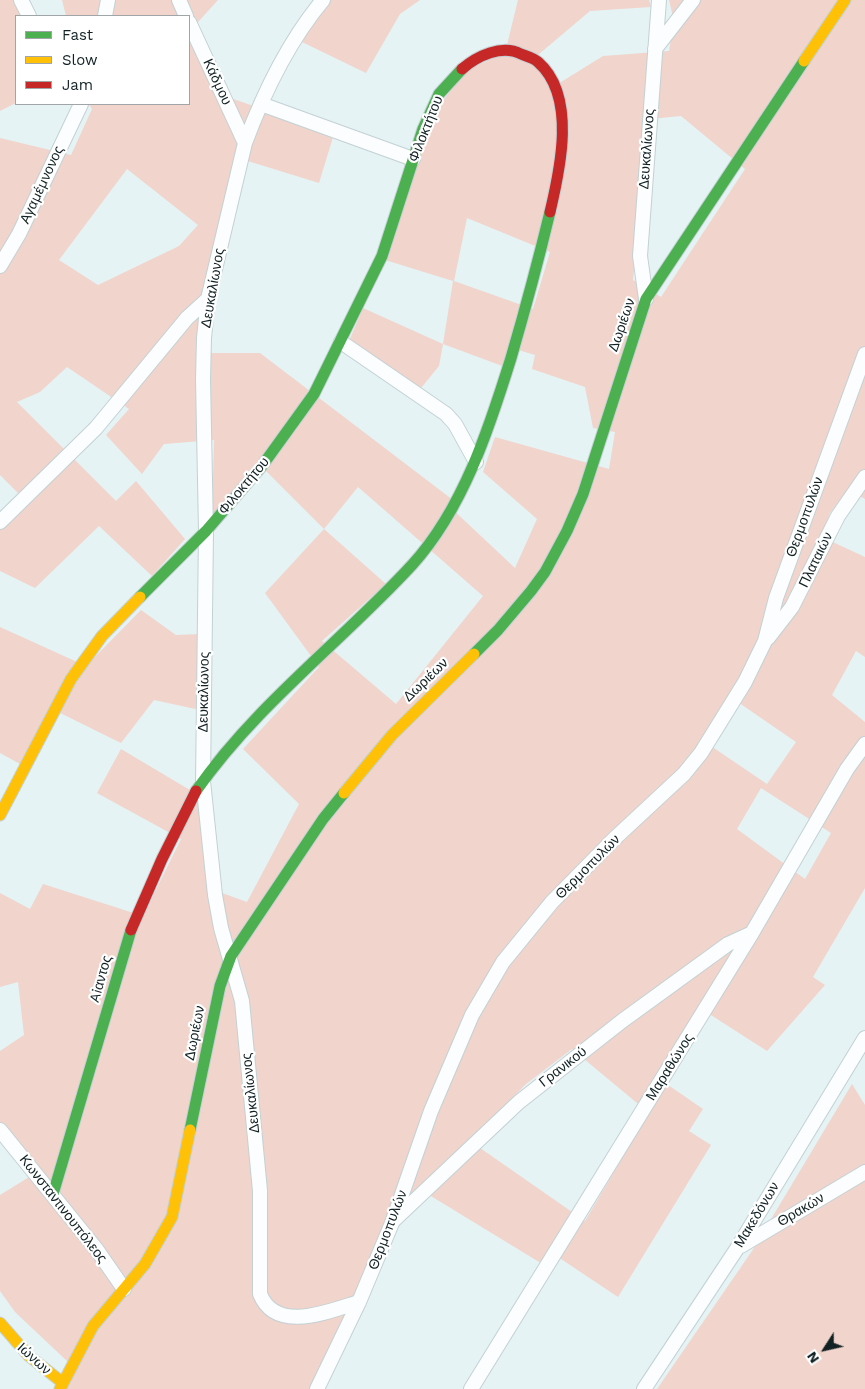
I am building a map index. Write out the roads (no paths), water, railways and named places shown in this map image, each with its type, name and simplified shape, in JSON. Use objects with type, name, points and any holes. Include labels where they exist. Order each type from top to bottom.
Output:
[{"type":"street","points":[[21,0],[29,15]]},
{"type":"street","points":[[105,15],[108,0]]},
{"type":"street","points":[[179,0],[186,15]]},
{"type":"street","name":"Δευκαλίωνος","points":[[323,0],[298,34],[260,104],[245,142],[208,299],[203,359],[206,531],[203,781],[215,895],[221,928],[242,1001],[260,1191],[260,1294],[270,1308],[294,1317],[313,1315],[359,1302]]},
{"type":"street","name":"Δευκαλίωνος","points":[[646,299],[640,256],[659,0]]},
{"type":"street","points":[[654,49],[693,0]]},
{"type":"street","name":"Δωριέων","points":[[66,1387],[93,1326],[152,1254],[174,1209],[220,986],[230,956],[308,840],[372,757],[503,624],[545,572],[564,538],[583,494],[646,299],[844,0]]},
{"type":"street","name":"Κάδμου","points":[[190,24],[245,142]]},
{"type":"street","name":"Φιλοκτήτου","points":[[0,815],[71,679],[86,656],[102,636],[206,531],[279,444],[314,394],[382,256],[423,129],[439,94],[446,84],[471,61],[488,53],[512,49],[538,62],[551,78],[560,104],[562,128],[555,194],[534,280],[493,417],[476,462],[438,531],[413,564],[299,674],[203,781]]},
{"type":"street","points":[[260,104],[413,159]]},
{"type":"street","name":"Αγαμέμνονος","points":[[0,266],[19,234],[81,105]]},
{"type":"street","points":[[0,522],[96,428],[187,318],[208,299]]},
{"type":"street","points":[[341,342],[446,414],[455,424],[476,462]]},
{"type":"street","name":"Θερμοπυλών","points":[[317,1389],[359,1302],[392,1223],[438,1094],[472,1015],[503,962],[552,902],[614,839],[684,774],[700,753],[745,682],[765,641],[776,598],[865,354]]},
{"type":"street","name":"Πλαταιών","points":[[765,641],[792,607],[838,516],[865,477]]},
{"type":"street","name":"Μαραθώνος","points":[[471,1389],[752,933],[841,779],[865,744]]},
{"type":"street","name":"Aiαντος","points":[[53,1194],[131,930],[162,859],[203,781]]},
{"type":"street","name":"Γρανικού","points":[[392,1223],[504,1115],[556,1072],[622,1021],[728,944],[752,933]]},
{"type":"street","name":"Μακεδόνων","points":[[644,1389],[738,1248],[865,1038]]},
{"type":"street","name":"Κωνσταντινουπόλεος","points":[[0,1130],[97,1250],[124,1289]]},
{"type":"street","name":"Θρακών","points":[[738,1248],[865,1172]]},
{"type":"street","name":"Ιώνων","points":[[0,1323],[29,1356],[66,1387]]}]
